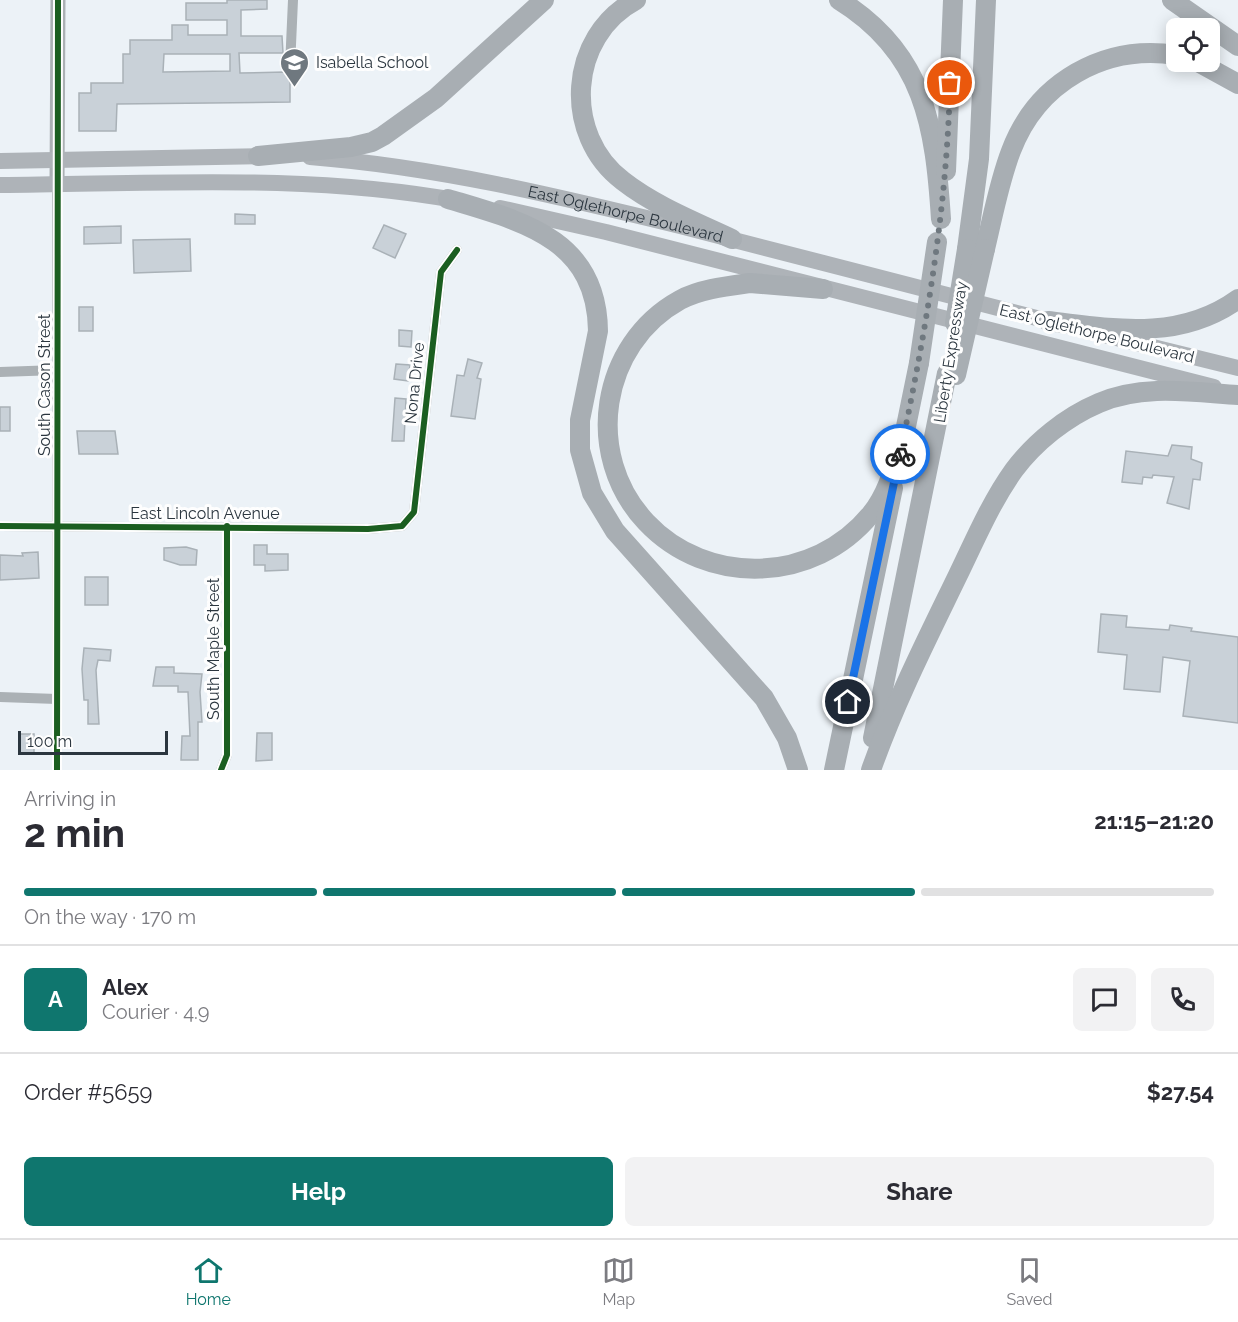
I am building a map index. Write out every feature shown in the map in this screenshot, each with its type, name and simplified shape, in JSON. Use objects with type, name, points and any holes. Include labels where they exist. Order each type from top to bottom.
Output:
[{"type":"highway","points":[[258,156],[351,147],[372,142],[383,136],[436,98],[544,0]]},
{"type":"highway","points":[[636,0],[604,25],[594,39],[584,65],[581,87],[582,111],[592,141],[609,168],[622,181],[673,211],[732,239]]},
{"type":"highway","points":[[839,0],[875,28],[902,60],[915,81],[932,125],[941,219]]},
{"type":"highway","name":"Liberty Expressway","points":[[834,770],[919,363],[941,219],[948,145],[953,0]]},
{"type":"highway","points":[[976,249],[986,0]]},
{"type":"highway","points":[[1173,0],[1238,45]]},
{"type":"highway","points":[[976,249],[1011,149],[1024,122],[1043,98],[1073,74],[1106,58],[1142,52],[1166,54]]},
{"type":"highway","points":[[1216,72],[1238,84]]},
{"type":"highway","points":[[448,199],[534,227],[562,247],[579,267],[593,296],[598,331],[580,420],[580,450],[592,493],[615,531],[764,698],[780,724],[798,770]]},
{"type":"highway","name":"Liberty Expressway","points":[[866,770],[976,249]]},
{"type":"highway","points":[[823,289],[750,283],[686,297],[651,320],[634,339],[620,362],[609,399],[609,445],[623,488],[632,504],[653,528],[677,547],[695,556],[733,567],[767,569],[807,561],[830,549],[871,514],[886,490],[905,431]]},
{"type":"highway","points":[[1048,321],[1122,330],[1162,329],[1211,315],[1238,299]]},
{"type":"highway","points":[[871,770],[907,681],[976,538],[1014,471],[1030,452],[1080,412],[1118,397],[1157,391],[1238,394]]},
{"type":"main road","name":"East Oglethorpe Boulevard","points":[[0,161],[258,156],[367,162],[481,179],[601,205],[1238,368]]},
{"type":"main road","name":"East Oglethorpe Boulevard","points":[[0,185],[292,182],[448,199],[606,232],[1238,394]]},
{"type":"street","name":"South Cason Street","points":[[57,770],[58,0]]},
{"type":"street","points":[[290,67],[293,0]]},
{"type":"street","name":"Nona Drive","points":[[407,522],[414,512],[441,272],[457,250]]},
{"type":"street","points":[[0,372],[57,370]]},
{"type":"street","name":"East Lincoln Avenue","points":[[0,526],[389,528],[402,526],[407,522]]},
{"type":"street","name":"South Maple Street","points":[[220,770],[227,754],[227,526]]},
{"type":"street","points":[[0,697],[57,699]]},
{"type":"building","points":[[227,0],[267,0],[267,9],[241,10],[241,36],[282,36],[283,53],[239,53],[240,73],[285,72],[290,74],[290,102],[117,104],[116,131],[79,131],[79,93],[91,93],[91,83],[123,83],[123,54],[130,54],[130,40],[172,40],[172,25],[188,25],[188,35],[227,35],[227,20],[186,20],[186,3],[227,3]],"holes":[[[164,54],[230,54],[230,71],[163,72]]]},
{"type":"building","points":[[235,214],[255,215],[255,224],[235,224]]},
{"type":"building","points":[[384,225],[406,234],[395,258],[373,248]]},
{"type":"building","points":[[121,226],[121,243],[84,244],[84,227]]},
{"type":"building","points":[[190,239],[191,271],[134,273],[133,240]]},
{"type":"building","points":[[79,307],[93,307],[93,331],[79,331]]},
{"type":"building","points":[[399,330],[412,331],[411,347],[399,346]]},
{"type":"building","points":[[468,359],[482,363],[477,378],[481,379],[475,419],[451,416],[457,375],[464,376]]},
{"type":"building","points":[[396,364],[410,365],[408,381],[394,379]]},
{"type":"building","points":[[395,398],[406,399],[404,441],[392,441]]},
{"type":"building","points":[[0,407],[10,407],[10,431],[0,431]]},
{"type":"building","points":[[77,431],[115,431],[118,454],[79,454]]},
{"type":"building","points":[[1172,445],[1192,447],[1191,459],[1202,463],[1200,480],[1193,479],[1189,509],[1167,503],[1174,477],[1153,475],[1152,478],[1143,477],[1142,484],[1122,482],[1126,451],[1168,456]]},
{"type":"building","points":[[254,545],[267,545],[267,554],[288,554],[288,570],[265,571],[265,565],[254,565]]},
{"type":"building","points":[[186,547],[197,550],[196,565],[180,565],[164,560],[164,548]]},
{"type":"building","points":[[38,552],[39,578],[0,580],[0,555],[23,556],[22,553]]},
{"type":"building","points":[[85,577],[108,577],[108,605],[85,605]]},
{"type":"building","points":[[1101,614],[1127,616],[1126,627],[1169,630],[1170,625],[1192,628],[1191,631],[1238,637],[1238,723],[1183,716],[1190,661],[1163,657],[1160,692],[1124,689],[1127,655],[1098,652]]},
{"type":"building","points":[[84,648],[111,650],[110,661],[98,660],[96,670],[99,724],[88,724],[88,700],[84,700],[82,669]]},
{"type":"building","points":[[156,667],[174,667],[174,673],[202,674],[200,692],[202,722],[198,722],[198,760],[181,760],[182,736],[190,736],[188,692],[178,692],[178,686],[153,686]]},
{"type":"building","points":[[257,733],[272,733],[272,760],[256,761]]},
{"type":"building","points":[[19,734],[34,734],[34,753],[19,754]]},
{"type":"cycle path","points":[[57,770],[58,0]]},
{"type":"cycle path","points":[[0,526],[368,529],[402,526],[414,512],[441,272],[457,250]]},
{"type":"cycle path","points":[[221,770],[227,755],[227,526]]},
{"type":"way so far","points":[[900,454],[919,363],[941,219],[948,145],[950,83]]},
{"type":"place","name":"Isabella School","points":[[295,88]]},
{"type":"route","points":[[848,702],[900,454]]}]
